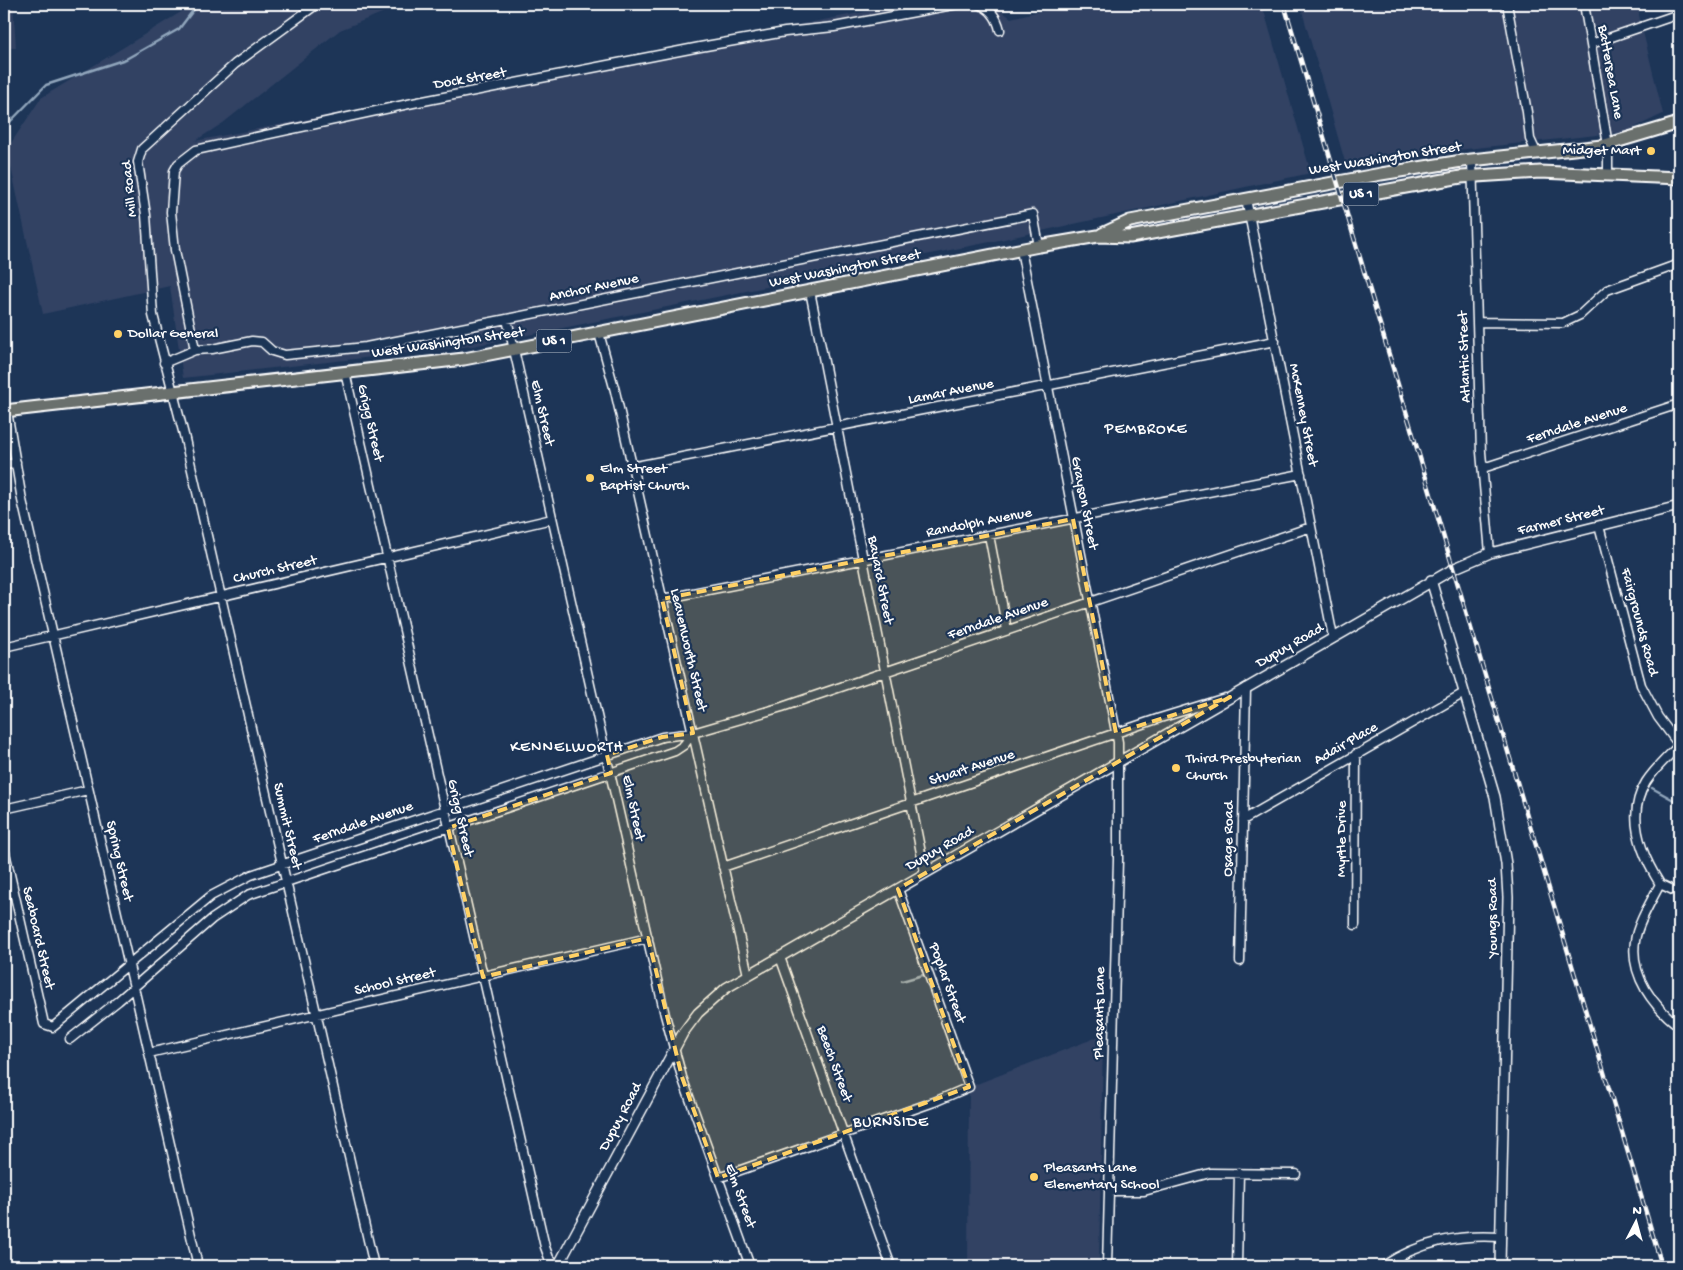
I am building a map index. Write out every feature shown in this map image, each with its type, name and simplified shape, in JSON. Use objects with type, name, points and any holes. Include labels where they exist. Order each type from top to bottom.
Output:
[{"type":"main road","name":"West Washington Street","points":[[1098,236],[1130,221],[1382,174],[1472,160],[1608,145],[1679,123]]},
{"type":"main road","name":"US 1","points":[[1473,176],[1540,172],[1679,178]]},
{"type":"main road","name":"West Washington Street","points":[[5,411],[464,359],[1039,246],[1098,236],[1130,237],[1414,184],[1473,176]]},
{"type":"street","name":"Mill Road","points":[[172,392],[153,315],[146,215],[138,162],[140,153],[220,77],[317,4]]},
{"type":"street","name":"Dock Street","points":[[195,350],[175,250],[172,212],[174,171],[184,158],[196,150],[700,46],[785,32],[834,27],[958,4]]},
{"type":"street","points":[[978,4],[989,9],[995,16],[1000,30]]},
{"type":"street","points":[[1507,4],[1528,129],[1537,154]]},
{"type":"street","name":"Battersea Lane","points":[[1584,4],[1608,145],[1608,175]]},
{"type":"street","points":[[1591,44],[1679,14]]},
{"type":"street","name":"Atlantic Street","points":[[1472,160],[1483,468],[1486,529],[1490,553]]},
{"type":"street","name":"McKenney Street","points":[[1246,199],[1333,637]]},
{"type":"street","name":"Anchor Avenue","points":[[164,362],[195,350],[212,349],[252,340],[262,342],[279,354],[337,351],[1033,214],[1039,246]]},
{"type":"street","name":"Grayson Street","points":[[1021,250],[1116,733],[1119,761]]},
{"type":"street","points":[[1477,322],[1563,323],[1580,315],[1607,290],[1679,264]]},
{"type":"street","name":"Bayard Street","points":[[810,291],[925,873]]},
{"type":"street","name":"Elm Street","points":[[507,319],[674,1048],[682,1077],[750,1266]]},
{"type":"street","name":"Leavenworth Street","points":[[599,332],[615,391],[748,975]]},
{"type":"street","name":"Lamar Avenue","points":[[631,467],[1275,341]]},
{"type":"street","name":"Grigg Street","points":[[345,372],[545,1247],[557,1266]]},
{"type":"street","name":"Summit Street","points":[[172,392],[221,597],[374,1266]]},
{"type":"street","name":"Ferndale Avenue","points":[[1483,468],[1679,404]]},
{"type":"street","name":"Spring Street","points":[[5,411],[53,635],[198,1266]]},
{"type":"street","points":[[4,466],[16,462]]},
{"type":"street","name":"Randolph Avenue","points":[[662,599],[1301,474]]},
{"type":"street","name":"Farmer Street","points":[[1451,570],[1490,553],[1679,506]]},
{"type":"street","name":"Church Street","points":[[4,647],[552,519]]},
{"type":"street","name":"Fairgrounds Road","points":[[1600,526],[1641,685],[1658,717],[1679,745]]},
{"type":"street","name":"Ferndale Avenue","points":[[40,1005],[44,1024],[53,1027],[129,966],[211,896],[238,880],[662,737],[693,733],[782,706],[1311,527]]},
{"type":"street","points":[[989,535],[1007,630]]},
{"type":"street","name":"Dupuy Road","points":[[557,1266],[674,1048],[698,1013],[713,999],[780,956],[1451,570]]},
{"type":"street","name":"Youngs Road","points":[[1431,580],[1495,797],[1505,856],[1508,897],[1500,1266]]},
{"type":"street","name":"Osage Road","points":[[1240,961],[1246,688]]},
{"type":"street","name":"Adair Place","points":[[1243,820],[1464,693]]},
{"type":"street","name":"Stuart Avenue","points":[[723,867],[1116,733],[1230,697]]},
{"type":"street","name":"Ferndale Avenue","points":[[70,1039],[134,987],[222,910],[248,895],[675,751],[684,745],[693,733]]},
{"type":"street","points":[[1679,745],[1645,784],[1638,806],[1637,826],[1640,846],[1660,884],[1679,893]]},
{"type":"street","name":"Myrtle Drive","points":[[1355,925],[1356,754]]},
{"type":"street","name":"Pleasants Lane","points":[[1107,1266],[1119,761]]},
{"type":"street","points":[[4,809],[88,790]]},
{"type":"street","name":"Seaboard Street","points":[[4,848],[40,1005]]},
{"type":"street","points":[[1660,884],[1636,934],[1634,953],[1636,965],[1646,991],[1661,1011],[1679,1026]]},
{"type":"street","name":"Poplar Street","points":[[844,1133],[934,1102],[969,1087],[898,889]]},
{"type":"street","name":"School Street","points":[[149,1052],[648,938]]},
{"type":"street","name":"Beech Street","points":[[780,956],[891,1266]]},
{"type":"street","points":[[718,1178],[844,1133]]},
{"type":"street","points":[[1109,1192],[1144,1191],[1210,1173],[1296,1174]]},
{"type":"street","points":[[1238,1266],[1239,1173]]},
{"type":"street","points":[[1383,1266],[1416,1248],[1437,1241],[1459,1237],[1501,1237]]},
{"type":"highlighted area","points":[[1073,519],[1116,733],[1230,697],[898,889],[969,1087],[718,1178],[682,1077],[648,938],[483,977],[448,828],[611,773],[607,755],[662,737],[693,733],[662,599]]},
{"type":"shaded area","points":[[4,4],[13,4],[16,48],[4,48]]},
{"type":"shaded area","points":[[194,4],[404,4],[340,30],[223,123],[195,141],[906,4],[992,4],[1011,18],[1068,4],[1262,4],[1311,173],[990,242],[473,346],[183,378],[170,286],[43,314],[7,149],[41,98]]},
{"type":"shaded area","points":[[1300,4],[1640,4],[1639,15],[1663,114],[1625,132],[1345,162]]},
{"type":"shaded area","name":"Pleasants Lane Elementary School","points":[[1103,1035],[1099,1266],[968,1266],[969,1087]]},
{"type":"waterway","points":[[4,128],[46,85],[126,59],[179,29],[198,4]]},
{"type":"waterway","points":[[1652,788],[1679,803]]},
{"type":"waterway","points":[[936,971],[941,970]]},
{"type":"waterway","points":[[902,981],[923,975]]},
{"type":"railway","points":[[1284,4],[1662,1266]]},
{"type":"place","name":"Midget Mart","points":[[1651,151]]},
{"type":"place","name":"Dollar General","points":[[118,334]]},
{"type":"place","name":"Elm Street Baptist Church","points":[[590,478]]},
{"type":"place","name":"Third Presbyterian Church","points":[[1176,768]]},
{"type":"place","name":"Pleasants Lane Elementary School","points":[[1034,1177]]},
{"type":"district","name":"PEMBROKE","points":[[1146,430]]},
{"type":"district","name":"KENNELWORTH","points":[[567,748]]},
{"type":"district","name":"BURNSIDE","points":[[891,1123]]}]
